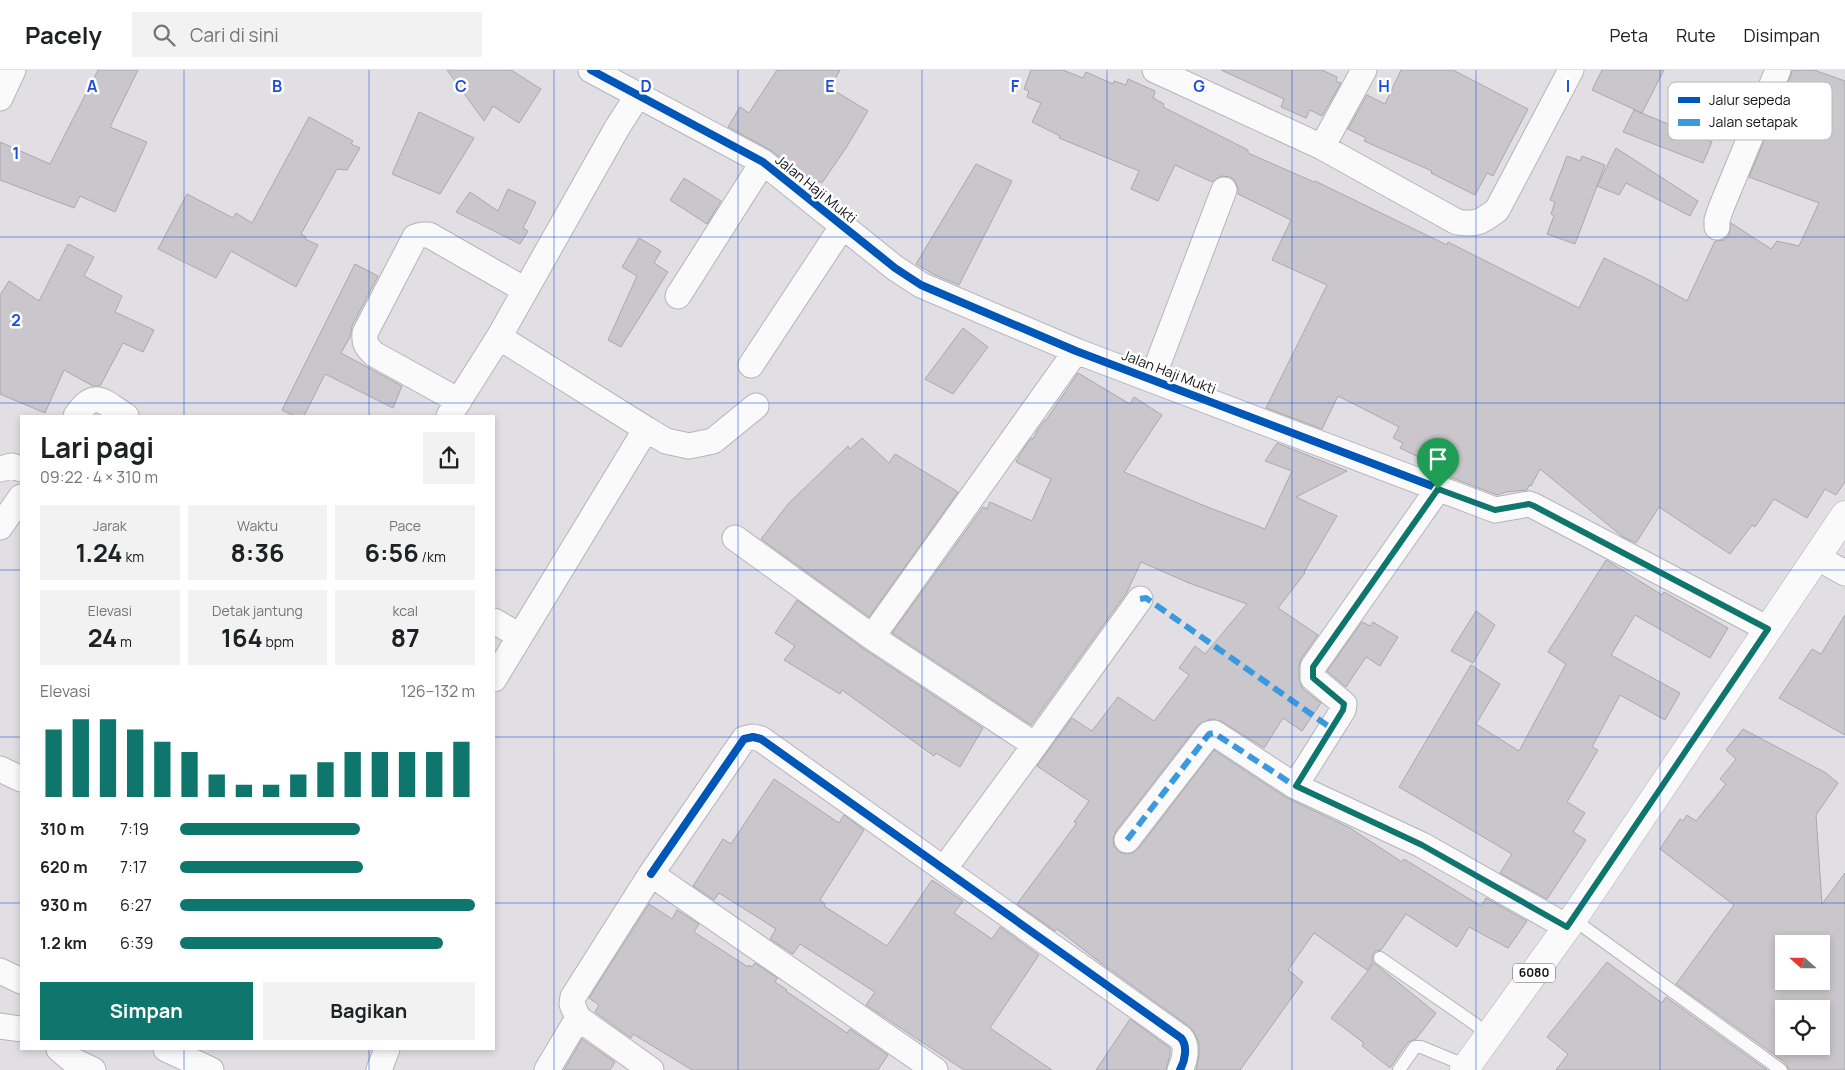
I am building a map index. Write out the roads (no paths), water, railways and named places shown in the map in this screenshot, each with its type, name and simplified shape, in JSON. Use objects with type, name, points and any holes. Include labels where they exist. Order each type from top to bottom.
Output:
[{"type":"main road","name":"6080","points":[[1465,1068],[1570,923],[1845,515]]},
{"type":"street","points":[[0,98],[13,70]]},
{"type":"street","name":"Jalan Haji Mukti","points":[[590,70],[763,162],[895,268],[922,285],[1076,351],[1495,510],[1529,504],[1534,506],[1768,629]]},
{"type":"street","points":[[1155,70],[1322,147],[1457,222],[1472,224],[1483,221],[1497,210],[1571,70]]},
{"type":"street","points":[[1322,147],[1364,70]]},
{"type":"street","points":[[1773,82],[1778,70]]},
{"type":"street","points":[[525,290],[429,235],[422,234],[415,237],[364,334],[364,342],[374,354],[454,409],[499,337],[617,128],[638,95]]},
{"type":"street","points":[[1717,227],[1721,208],[1749,140]]},
{"type":"street","points":[[678,296],[763,162]]},
{"type":"street","points":[[1152,379],[1224,190]]},
{"type":"street","points":[[751,365],[842,226]]},
{"type":"street","points":[[499,337],[666,441],[689,446],[713,441],[756,406]]},
{"type":"street","points":[[872,637],[1076,351]]},
{"type":"street","points":[[77,415],[84,404],[91,399],[99,400],[124,415]]},
{"type":"street","points":[[495,677],[646,429]]},
{"type":"street","points":[[0,469],[12,466],[20,469]]},
{"type":"street","points":[[1296,786],[1343,710],[1344,704],[1313,678],[1313,667],[1438,489]]},
{"type":"street","points":[[0,527],[20,498]]},
{"type":"street","points":[[736,538],[872,637],[1034,745]]},
{"type":"street","points":[[1816,557],[1845,573]]},
{"type":"street","points":[[944,869],[1140,600]]},
{"type":"street","points":[[495,622],[520,636]]},
{"type":"street","points":[[1127,840],[1209,734],[1214,734],[1296,786],[1422,845],[1570,923]]},
{"type":"street","points":[[651,1070],[578,1018],[572,1004],[573,997],[650,874],[744,739],[753,737],[761,739],[1181,1038],[1185,1043],[1185,1049],[1183,1066],[1180,1070]]},
{"type":"street","points":[[0,769],[20,779]]},
{"type":"street","points":[[650,874],[934,1070]]},
{"type":"street","points":[[0,971],[20,981]]},
{"type":"street","points":[[547,1070],[578,1018]]},
{"type":"street","points":[[0,1026],[20,1029]]},
{"type":"street","points":[[168,1050],[211,1070]]},
{"type":"street","points":[[379,1070],[387,1050]]},
{"type":"lane","points":[[1570,923],[1781,1070]]},
{"type":"lane","points":[[1380,958],[1475,1024],[1488,1036]]},
{"type":"lane","points":[[1399,1070],[1414,1048],[1420,1047],[1465,1068]]}]
